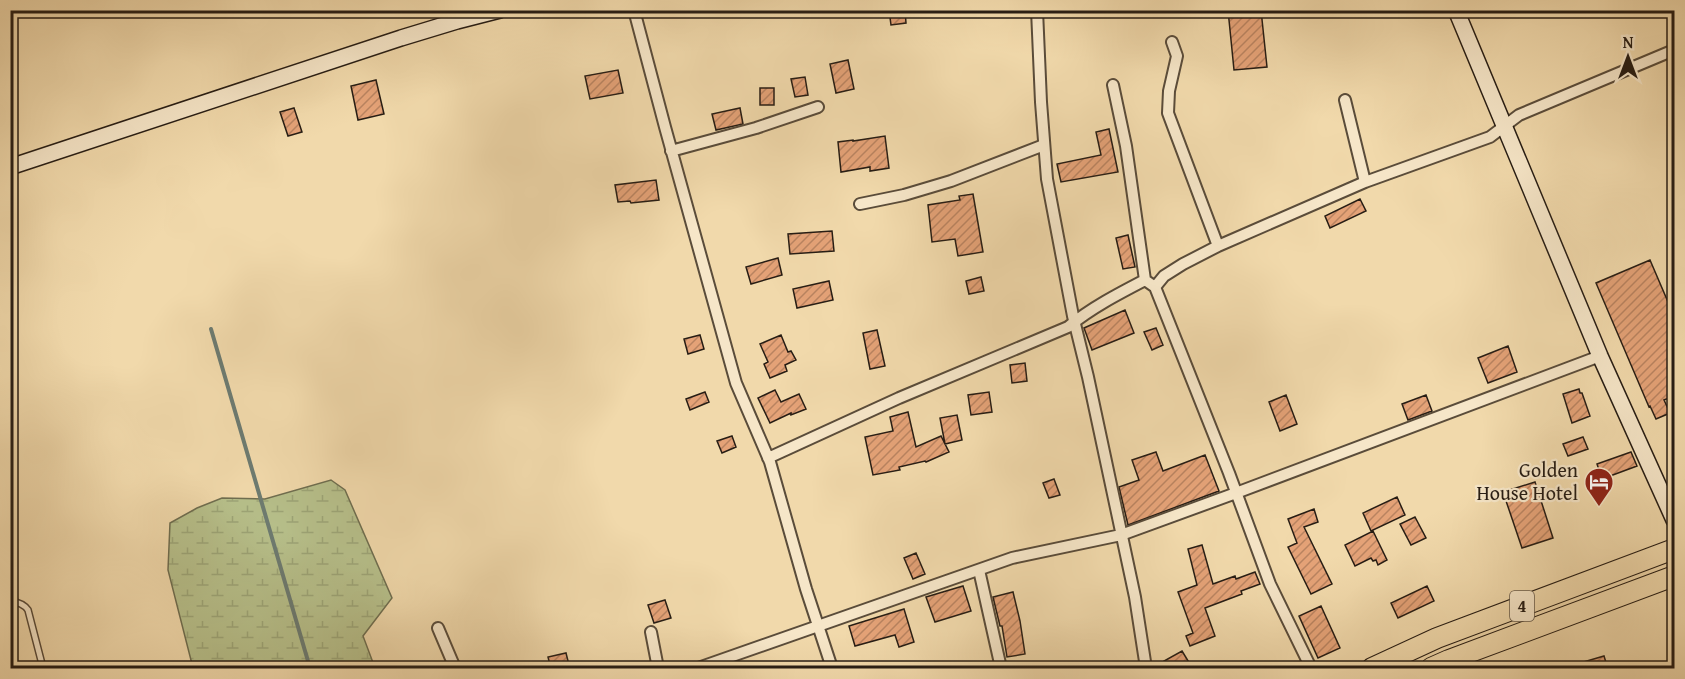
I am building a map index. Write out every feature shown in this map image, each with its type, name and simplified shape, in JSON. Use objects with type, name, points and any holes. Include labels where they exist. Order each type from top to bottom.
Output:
[{"type":"highway","name":"4","points":[[1372,669],[1437,638],[1674,549]]},
{"type":"highway","name":"4","points":[[1431,669],[1459,656],[1674,576]]},
{"type":"street","points":[[10,167],[390,42],[500,10]]},
{"type":"street","points":[[634,10],[736,383],[768,458],[817,626],[832,669]]},
{"type":"street","points":[[1037,10],[1047,179],[1074,322],[1135,597],[1146,669]]},
{"type":"street","points":[[1456,10],[1600,356],[1674,520]]},
{"type":"street","points":[[1172,42],[1177,56],[1169,91],[1168,112],[1218,246]]},
{"type":"street","points":[[768,458],[899,398],[1068,327],[1100,304],[1150,283],[1218,246],[1365,182],[1490,137],[1519,115],[1674,50]]},
{"type":"street","points":[[1113,85],[1150,283],[1236,493],[1270,584],[1311,669]]},
{"type":"street","points":[[1345,100],[1365,182]]},
{"type":"street","points":[[671,151],[756,128],[818,107]]},
{"type":"street","points":[[860,204],[904,195],[951,181],[1044,145]]},
{"type":"street","points":[[698,669],[1012,558],[1121,535],[1600,356]]},
{"type":"street","points":[[979,570],[1001,668]]},
{"type":"street","points":[[438,628],[455,669]]},
{"type":"street","points":[[651,632],[658,669]]},
{"type":"lane","points":[[10,601],[26,606],[28,610],[43,669]]},
{"type":"green space","points":[[331,480],[345,490],[392,598],[363,636],[375,668],[193,668],[168,570],[170,523],[197,508],[222,498],[265,499]]},
{"type":"building","points":[[889,10],[905,10],[906,23],[891,25]]},
{"type":"building","points":[[1228,10],[1261,10],[1267,67],[1234,70]]},
{"type":"building","points":[[848,60],[854,89],[836,93],[830,64]]},
{"type":"building","points":[[618,70],[623,93],[590,99],[585,76]]},
{"type":"building","points":[[805,77],[808,95],[795,97],[791,79]]},
{"type":"building","points":[[376,80],[384,114],[358,120],[351,86]]},
{"type":"building","points":[[760,88],[774,88],[774,105],[760,105]]},
{"type":"building","points":[[294,108],[302,132],[288,136],[280,112]]},
{"type":"building","points":[[740,108],[743,124],[716,130],[712,114]]},
{"type":"building","points":[[1109,129],[1118,172],[1061,182],[1057,164],[1101,155],[1096,132]]},
{"type":"building","points":[[885,136],[889,168],[870,171],[870,167],[841,172],[838,142]]},
{"type":"building","points":[[656,180],[659,200],[618,202],[615,185]]},
{"type":"building","points":[[973,194],[983,252],[958,256],[955,239],[932,242],[928,205],[960,200],[959,196]]},
{"type":"building","points":[[1360,199],[1366,211],[1330,228],[1325,216]]},
{"type":"building","points":[[832,231],[834,251],[790,254],[788,234]]},
{"type":"building","points":[[1128,235],[1135,267],[1123,269],[1116,238]]},
{"type":"building","points":[[778,258],[782,275],[751,284],[746,267]]},
{"type":"building","points":[[1650,260],[1674,316],[1674,396],[1664,400],[1670,413],[1656,419],[1596,283]]},
{"type":"building","points":[[981,277],[984,291],[969,294],[966,281]]},
{"type":"building","points":[[829,281],[833,300],[797,308],[793,289]]},
{"type":"building","points":[[1125,310],[1134,333],[1092,350],[1084,328]]},
{"type":"building","points":[[1156,328],[1163,345],[1152,350],[1144,332]]},
{"type":"building","points":[[877,330],[885,366],[870,369],[863,333]]},
{"type":"building","points":[[700,335],[704,349],[688,354],[684,339]]},
{"type":"building","points":[[781,335],[788,352],[791,351],[796,360],[785,365],[787,371],[770,378],[764,364],[768,362],[760,344]]},
{"type":"building","points":[[1508,346],[1517,372],[1488,383],[1478,358]]},
{"type":"building","points":[[1025,363],[1027,381],[1012,383],[1010,365]]},
{"type":"building","points":[[1579,389],[1590,416],[1572,423],[1563,394]]},
{"type":"building","points":[[775,390],[781,402],[799,394],[806,409],[770,423],[758,398]]},
{"type":"building","points":[[705,392],[709,402],[690,410],[686,399]]},
{"type":"building","points":[[989,392],[992,412],[971,415],[968,395]]},
{"type":"building","points":[[1286,395],[1297,424],[1280,431],[1269,402]]},
{"type":"building","points":[[1426,395],[1432,411],[1408,420],[1402,404]]},
{"type":"building","points":[[908,412],[916,447],[941,436],[949,452],[926,462],[899,467],[900,470],[873,475],[865,437],[893,431],[890,417]]},
{"type":"building","points":[[957,415],[962,440],[945,444],[940,418]]},
{"type":"building","points":[[732,436],[736,447],[722,453],[717,441]]},
{"type":"building","points":[[1583,437],[1588,449],[1568,456],[1563,444]]},
{"type":"building","points":[[1156,452],[1163,471],[1205,455],[1219,491],[1128,525],[1119,487],[1139,480],[1132,460]]},
{"type":"building","points":[[1631,452],[1637,466],[1602,479],[1597,464]]},
{"type":"building","points":[[1054,479],[1060,495],[1049,498],[1043,483]]},
{"type":"building","points":[[1535,482],[1553,538],[1522,548],[1503,492]]},
{"type":"building","points":[[1397,497],[1405,515],[1371,531],[1363,513]]},
{"type":"building","points":[[1314,509],[1318,522],[1304,527],[1332,584],[1311,594],[1288,547],[1297,543],[1288,519]]},
{"type":"building","points":[[1415,517],[1426,538],[1411,545],[1400,524]]},
{"type":"building","points":[[1373,531],[1387,560],[1378,565],[1376,560],[1373,561],[1371,558],[1355,566],[1345,545]]},
{"type":"building","points":[[1202,545],[1213,584],[1255,572],[1260,584],[1241,591],[1242,594],[1205,608],[1215,636],[1190,646],[1186,636],[1193,633],[1178,592],[1197,585],[1188,549]]},
{"type":"building","points":[[916,553],[925,574],[913,579],[904,558]]},
{"type":"building","points":[[963,586],[971,611],[935,622],[926,597]]},
{"type":"building","points":[[1427,586],[1434,601],[1398,618],[1391,603]]},
{"type":"building","points":[[1013,592],[1025,654],[1007,657],[1002,626],[1000,626],[993,597]]},
{"type":"building","points":[[665,600],[671,618],[654,623],[648,605]]},
{"type":"building","points":[[1321,606],[1340,648],[1318,658],[1299,616]]},
{"type":"building","points":[[904,609],[914,642],[899,647],[895,635],[855,646],[849,626]]},
{"type":"building","points":[[1182,651],[1193,669],[1169,669],[1164,661]]},
{"type":"building","points":[[566,653],[570,669],[551,669],[548,657]]},
{"type":"building","points":[[1604,656],[1608,669],[1573,669],[1573,665]]},
{"type":"waterway","points":[[211,329],[310,668]]},
{"type":"place","name":"Golden House Hotel","points":[[1599,508]]}]
